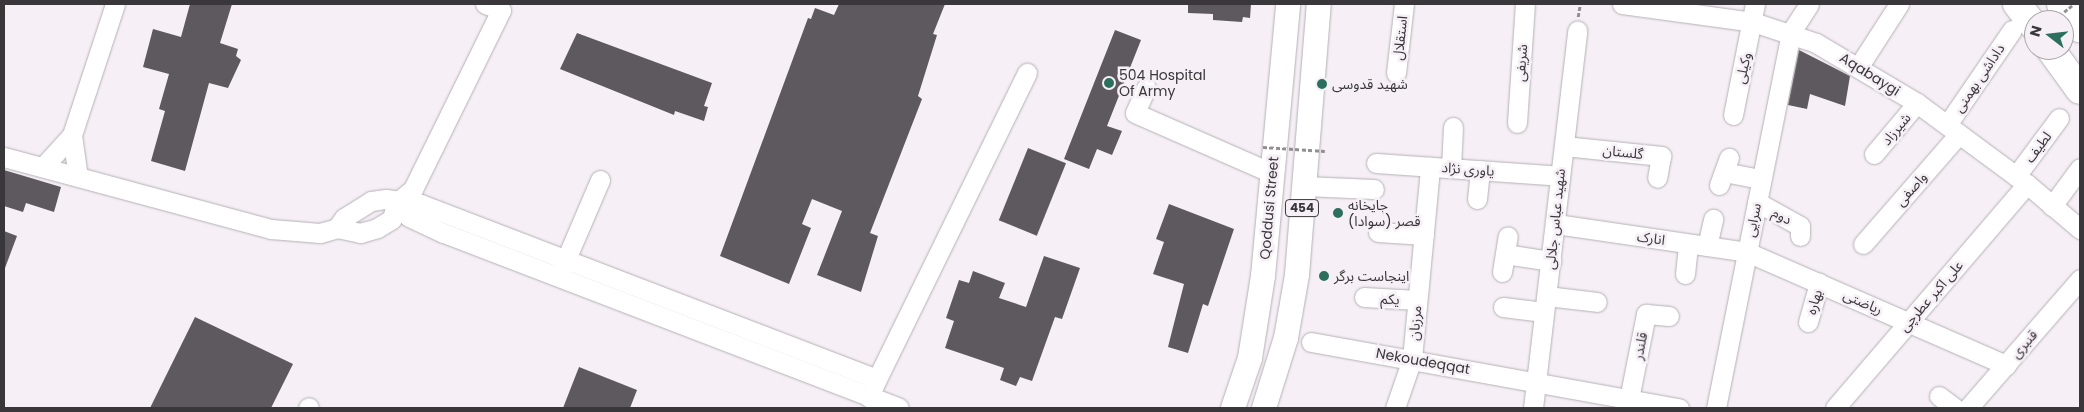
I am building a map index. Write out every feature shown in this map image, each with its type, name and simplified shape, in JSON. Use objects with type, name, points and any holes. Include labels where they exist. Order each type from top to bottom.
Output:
[{"type":"highway","points":[[2017,4],[2023,28]]},
{"type":"highway","points":[[2061,4],[2080,28]]},
{"type":"highway","points":[[2058,60],[2080,90]]},
{"type":"main road","name":"Qoddusi Street","points":[[1233,408],[1250,358],[1256,322],[1288,4]]},
{"type":"main road","name":"454","points":[[1264,408],[1286,338],[1297,275],[1319,4]]},
{"type":"street","points":[[43,167],[72,135],[115,4]]},
{"type":"street","points":[[4,157],[271,229],[320,233],[337,228],[360,233],[377,228],[392,219],[396,203],[413,189],[501,10],[485,4]]},
{"type":"street","name":"استقلال","points":[[1396,73],[1404,4]]},
{"type":"street","name":"شریفی","points":[[1517,123],[1525,4]]},
{"type":"street","name":"Aqabaygi","points":[[1622,4],[1754,13],[1859,66],[1917,103],[2021,180],[2080,229]]},
{"type":"street","points":[[1791,32],[1809,4]]},
{"type":"street","points":[[1859,66],[1899,4]]},
{"type":"street","name":"وکیلی","points":[[1733,115],[1754,13]]},
{"type":"street","name":"داداشی بهمنی","points":[[1953,129],[2023,28]]},
{"type":"street","name":"شهید عباس جلالی","points":[[1533,408],[1556,224],[1577,31]]},
{"type":"street","name":"سرایی","points":[[1716,408],[1791,32]]},
{"type":"street","points":[[869,397],[1027,73]]},
{"type":"street","points":[[1146,88],[1135,113],[1272,173]]},
{"type":"street","name":"شیرزاد","points":[[1874,154],[1917,103]]},
{"type":"street","name":"لطیف","points":[[2021,180],[2059,118]]},
{"type":"street","points":[[1451,168],[1453,127]]},
{"type":"street","name":"واصفی","points":[[1863,244],[1953,129]]},
{"type":"street","points":[[72,135],[78,177]]},
{"type":"street","name":"گلستان","points":[[1564,146],[1661,156],[1657,178]]},
{"type":"street","name":"یاوری نژاد","points":[[1376,163],[1560,176]]},
{"type":"street","name":"مرزبان","points":[[1395,408],[1412,359],[1430,167]]},
{"type":"street","points":[[2052,206],[2080,168]]},
{"type":"street","points":[[1477,199],[1480,170]]},
{"type":"street","points":[[1724,172],[1761,179]]},
{"type":"street","points":[[562,269],[600,180]]},
{"type":"street","name":"علی اکبر عطرچی","points":[[1835,408],[1908,322],[2021,180]]},
{"type":"street","points":[[1304,186],[1374,189]]},
{"type":"street","points":[[337,228],[344,218],[371,200],[386,199],[396,203],[421,204],[461,217],[562,269],[899,408]]},
{"type":"street","name":"دوم","points":[[1757,202],[1800,226],[1800,236]]},
{"type":"street","points":[[1707,246],[1713,220]]},
{"type":"street","name":"انارک","points":[[1556,224],[1747,252]]},
{"type":"street","points":[[1378,232],[1424,235]]},
{"type":"street","points":[[1685,274],[1688,244]]},
{"type":"street","name":"ریاضتی","points":[[1747,252],[2006,365]]},
{"type":"street","points":[[1505,254],[1551,261]]},
{"type":"street","points":[[562,269],[878,379]]},
{"type":"street","name":"قنبری","points":[[1968,408],[2080,279]]},
{"type":"street","name":"بهاره","points":[[1808,322],[1819,283]]},
{"type":"street","name":"یکم","points":[[1364,297],[1417,300]]},
{"type":"street","points":[[1503,307],[1597,302]]},
{"type":"street","name":"قلندر","points":[[1630,399],[1646,314],[1669,316]]},
{"type":"street","name":"Nekoudeqqat","points":[[1311,342],[1679,408]]},
{"type":"street","points":[[1939,396],[1955,408]]},
{"type":"path","points":[[1263,147],[1324,151]]},
{"type":"building","points":[[190,4],[232,4],[220,43],[238,49],[236,56],[241,60],[228,88],[209,83],[185,171],[151,161],[165,111],[159,109],[169,74],[143,67],[153,29],[181,37]]},
{"type":"building","points":[[839,4],[945,4],[933,34],[937,35],[918,96],[922,99],[870,233],[878,236],[861,292],[817,275],[842,211],[812,199],[802,224],[811,228],[789,284],[720,256],[808,18],[811,19],[815,8],[834,15]]},
{"type":"building","points":[[1188,4],[1251,4],[1250,18],[1243,17],[1242,22],[1213,20],[1213,14],[1188,13]]},
{"type":"building","name":"504 Hospital Of Army","points":[[1115,30],[1141,40],[1107,126],[1122,131],[1112,155],[1097,149],[1089,169],[1064,159]]},
{"type":"building","points":[[577,33],[712,83],[704,106],[708,107],[704,121],[675,111],[674,115],[560,69]]},
{"type":"building","points":[[1799,50],[1850,76],[1845,106],[1810,94],[1807,109],[1788,105]]},
{"type":"building","points":[[1028,148],[1066,163],[1037,236],[999,220]]},
{"type":"building","points":[[4,170],[61,187],[54,212],[26,203],[23,212],[4,206]]},
{"type":"building","points":[[1169,204],[1234,229],[1208,306],[1203,304],[1188,353],[1168,347],[1184,284],[1153,274],[1164,242],[1156,239]]},
{"type":"building","points":[[4,231],[17,236],[5,268],[4,268]]},
{"type":"building","points":[[1044,256],[1080,268],[1062,319],[1055,317],[1032,381],[1020,377],[1016,386],[1000,380],[1004,368],[945,348],[954,321],[946,318],[959,280],[969,283],[973,271],[1005,283],[999,298],[1026,307]]},
{"type":"building","points":[[195,317],[293,364],[271,408],[150,408]]},
{"type":"building","points":[[579,367],[637,390],[630,408],[563,408]]},
{"type":"place","name":"504 Hospital Of Army","points":[[1109,83]]},
{"type":"place","name":"شهید قدوسی","points":[[1322,84]]},
{"type":"place","name":"چایخانه قصر (سوادا)","points":[[1338,213]]},
{"type":"place","name":"اینجاست برگر","points":[[1324,276]]}]
